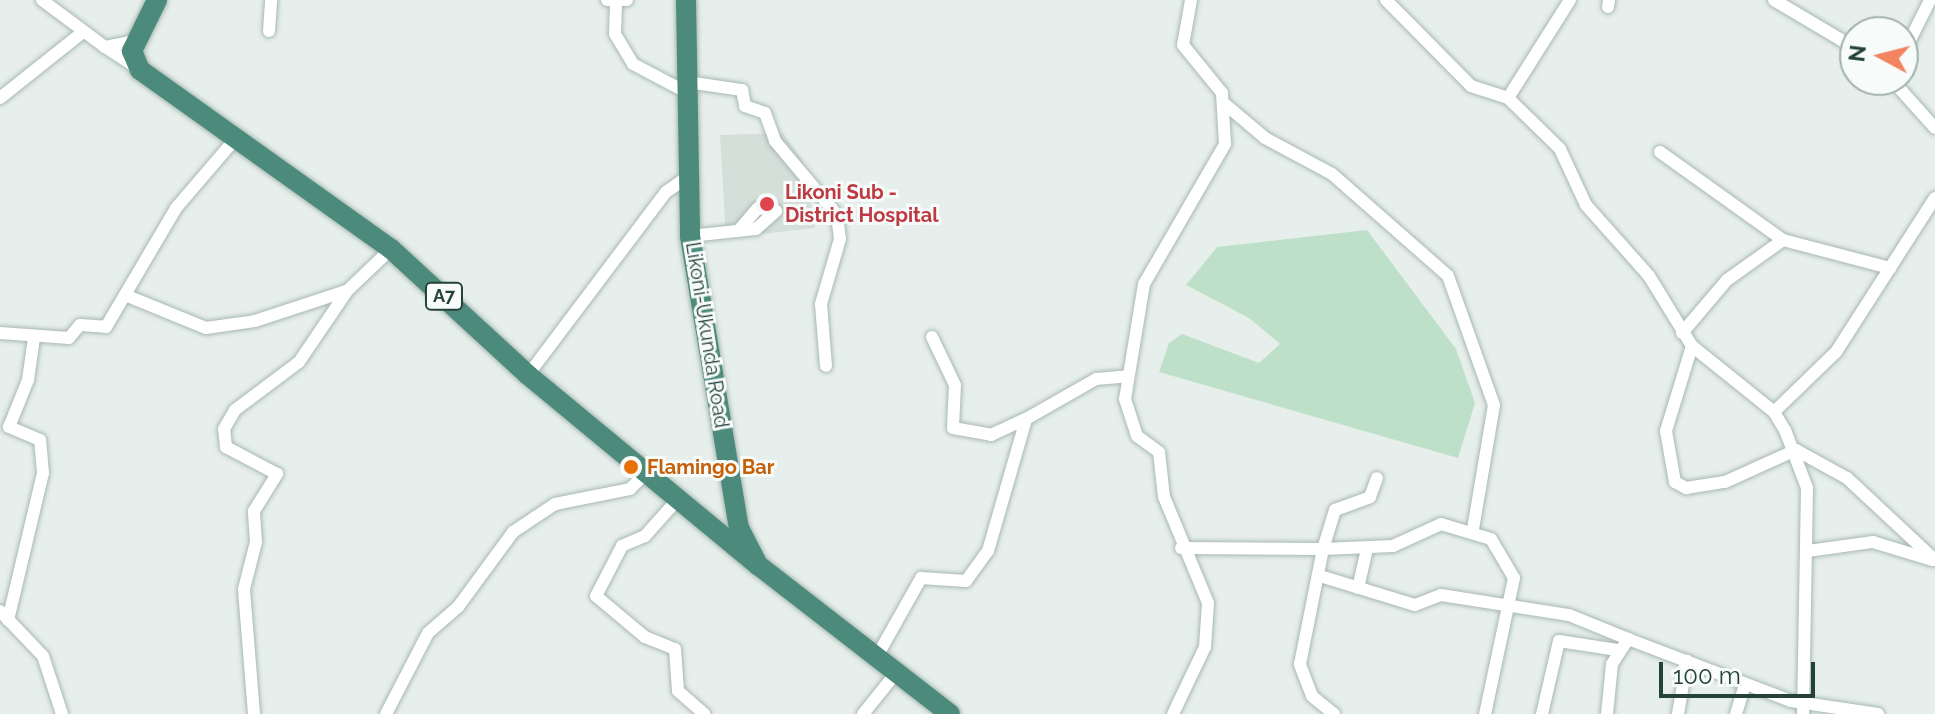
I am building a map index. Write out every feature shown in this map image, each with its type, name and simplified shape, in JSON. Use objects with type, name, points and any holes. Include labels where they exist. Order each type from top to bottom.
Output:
[{"type":"highway","points":[[140,70],[133,58],[136,38],[157,0]]},
{"type":"highway","name":"Likoni-Ukunda Road","points":[[686,0],[686,178],[690,236],[734,503],[758,565]]},
{"type":"highway","name":"A7","points":[[140,70],[391,249],[528,375],[648,471],[758,565],[950,714]]},
{"type":"highway","points":[[709,524],[731,527],[734,503]]},
{"type":"street","points":[[42,0],[140,70]]},
{"type":"street","points":[[269,31],[271,0]]},
{"type":"street","points":[[1191,0],[1184,48],[1202,63],[1226,105],[1265,138],[1332,174],[1448,276],[1494,405],[1473,529]]},
{"type":"street","points":[[1386,0],[1475,89],[1508,98],[1560,149],[1586,205],[1649,276],[1692,346],[1774,412],[1796,450],[1807,488],[1804,709]]},
{"type":"street","points":[[1508,98],[1570,0]]},
{"type":"street","points":[[1774,0],[1839,39]]},
{"type":"street","points":[[1919,22],[1930,0]]},
{"type":"street","points":[[617,1],[615,34],[633,64],[686,87],[742,90],[745,106],[765,113],[775,141],[837,215],[840,239],[821,304],[826,366]]},
{"type":"street","points":[[0,98],[83,32]]},
{"type":"street","points":[[105,47],[136,38]]},
{"type":"street","points":[[1906,96],[1935,128]]},
{"type":"street","points":[[1173,714],[1205,647],[1209,620],[1204,586],[1181,548],[1159,452],[1128,419],[1128,376],[1144,284],[1223,153],[1226,105]]},
{"type":"street","points":[[0,333],[34,338],[69,338],[80,325],[103,328],[176,208],[236,138]]},
{"type":"street","points":[[1660,152],[1783,240],[1890,268]]},
{"type":"street","points":[[528,375],[666,192],[686,178]]},
{"type":"street","points":[[1774,412],[1836,352],[1935,198]]},
{"type":"street","points":[[690,236],[739,230]]},
{"type":"street","points":[[1682,333],[1727,280],[1783,240]]},
{"type":"street","points":[[254,714],[244,589],[256,542],[254,511],[277,474],[226,447],[222,438],[235,410],[305,357],[347,291],[391,249]]},
{"type":"street","points":[[125,295],[206,328],[255,321],[347,291]]},
{"type":"street","points":[[932,337],[955,385],[953,428],[991,435],[1096,379],[1128,376]]},
{"type":"street","points":[[34,338],[28,380],[9,427],[40,440],[43,473],[4,615],[43,656],[62,714]]},
{"type":"street","points":[[1692,346],[1667,415],[1667,459],[1675,482],[1686,488],[1725,482],[1796,450]]},
{"type":"street","points":[[876,658],[921,578],[966,581],[988,551],[1026,419]]},
{"type":"street","points":[[1796,450],[1847,478],[1935,560]]},
{"type":"street","points":[[386,714],[428,633],[458,607],[513,532],[555,504],[630,489],[648,471]]},
{"type":"street","points":[[1334,714],[1312,696],[1300,669],[1323,549],[1335,510],[1370,497],[1377,478]]},
{"type":"street","points":[[678,499],[645,536],[622,546],[596,596],[645,637],[675,649],[678,691],[704,714]]},
{"type":"street","points":[[1181,548],[1367,550],[1393,546],[1434,525],[1473,529],[1491,539],[1510,568],[1512,606],[1485,714]]},
{"type":"street","points":[[1808,551],[1873,542],[1935,560]]},
{"type":"street","points":[[1358,588],[1367,550]]},
{"type":"street","points":[[1320,576],[1415,605],[1441,595],[1593,621],[1628,639],[1804,709],[1878,714]]},
{"type":"street","points":[[1607,714],[1617,650],[1628,639]]},
{"type":"street","points":[[1542,714],[1559,641],[1617,650]]},
{"type":"street","points":[[1678,714],[1687,661]]},
{"type":"street","points":[[863,714],[896,673]]},
{"type":"street","points":[[1736,714],[1745,684]]},
{"type":"shaded area","name":"Likoni Sub - District Hospital","points":[[783,133],[803,161],[815,228],[726,238],[720,135]]},
{"type":"green space","points":[[1367,230],[1456,349],[1475,403],[1458,458],[1159,372],[1169,343],[1182,334],[1259,363],[1280,344],[1249,318],[1186,285],[1217,247]]},
{"type":"place","name":"Likoni Sub - District Hospital","points":[[767,204]]},
{"type":"place","name":"Flamingo Bar","points":[[631,467]]}]
